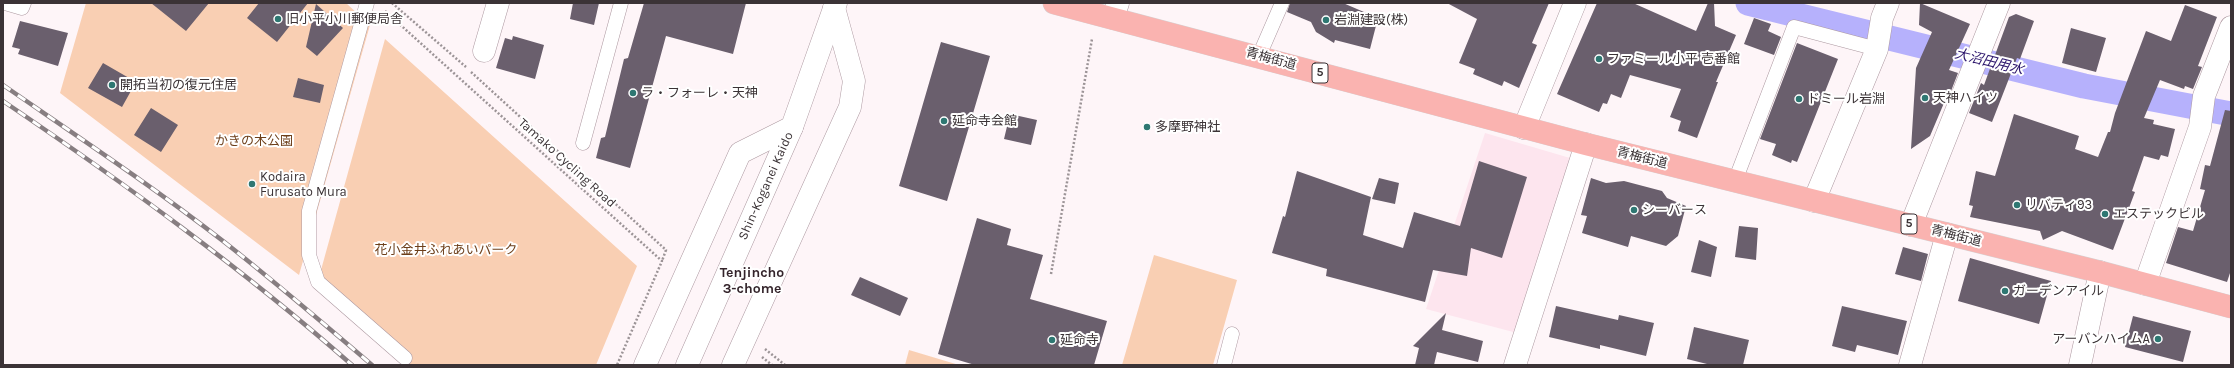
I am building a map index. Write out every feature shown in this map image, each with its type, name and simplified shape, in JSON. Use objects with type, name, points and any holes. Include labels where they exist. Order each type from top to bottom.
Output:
[{"type":"main road","name":"青梅街道","points":[[1054,3],[1115,11],[1259,56],[1524,128],[2100,272],[2231,307]]},
{"type":"street","points":[[484,51],[498,3]]},
{"type":"street","points":[[1524,128],[1575,3]]},
{"type":"street","points":[[1911,225],[1999,3]]},
{"type":"street","points":[[733,365],[850,107],[854,81],[835,6]]},
{"type":"street","name":"Shin-Koganei Kaido","points":[[687,365],[792,127],[835,6]]},
{"type":"street","points":[[1814,201],[1877,47],[1885,11]]},
{"type":"street","points":[[2145,284],[2200,127],[2204,96],[2231,27]]},
{"type":"street","points":[[645,365],[740,153],[792,127]]},
{"type":"street","points":[[1515,365],[1586,144]]},
{"type":"street","points":[[1910,365],[1948,234]]},
{"type":"street","points":[[2080,365],[2100,272]]},
{"type":"lane","points":[[5,3],[22,8],[24,3]]},
{"type":"lane","points":[[367,3],[309,211],[309,255],[318,282],[405,358]]},
{"type":"lane","points":[[583,143],[621,3]]},
{"type":"lane","points":[[1259,56],[1282,3]]},
{"type":"lane","points":[[1735,181],[1794,27],[1877,47]]},
{"type":"lane","points":[[1224,365],[1232,334]]},
{"type":"path","points":[[392,3],[477,77],[666,250],[617,365]]},
{"type":"path","name":"Tamako Cycling Road","points":[[382,8],[662,261]]},
{"type":"path","points":[[1051,274],[1092,39]]},
{"type":"path","points":[[763,348],[785,365]]},
{"type":"shaded area","points":[[1485,133],[1570,158],[1517,333],[1426,309]]},
{"type":"green space","name":"Kodaira Furusato Mura","points":[[86,3],[346,3],[370,25],[299,275],[60,93]]},
{"type":"green space","name":"花小金井ふれあいパーク","points":[[385,39],[637,266],[596,365],[404,365],[316,288]]},
{"type":"green space","points":[[1154,255],[1237,280],[1213,365],[1122,365]]},
{"type":"green space","points":[[909,350],[959,365],[905,365]]},
{"type":"building","points":[[151,3],[209,3],[186,31]]},
{"type":"building","name":"旧小平小川郵便局舎","points":[[259,3],[308,3],[277,42],[247,18]]},
{"type":"building","points":[[573,3],[599,3],[594,25],[570,19]]},
{"type":"building","name":"ラ・フォーレ・天神","points":[[644,3],[746,3],[733,54],[666,36],[630,168],[596,158],[601,138],[605,137],[624,59],[628,58]]},
{"type":"building","points":[[1290,3],[1343,3],[1378,18],[1370,49],[1335,40],[1334,43],[1316,32],[1311,22],[1287,12]]},
{"type":"building","points":[[1447,3],[1549,3],[1532,43],[1537,45],[1519,88],[1504,81],[1502,86],[1473,74],[1475,69],[1459,63],[1477,19]]},
{"type":"building","points":[[1597,3],[1633,3],[1696,31],[1708,3],[1714,3],[1715,26],[1736,35],[1716,82],[1718,82],[1697,138],[1678,131],[1681,121],[1670,117],[1681,89],[1630,75],[1621,98],[1611,94],[1607,104],[1603,103],[1599,112],[1557,94]]},
{"type":"building","points":[[1920,3],[1970,24],[1949,70],[1958,73],[1946,104],[1944,103],[1930,136],[1911,149],[1916,68],[1932,32],[1919,25]]},
{"type":"building","points":[[316,4],[343,28],[317,56],[306,47]]},
{"type":"building","points":[[2185,5],[2217,17],[2198,66],[2202,67],[2193,89],[2185,86],[2184,89],[2160,80],[2144,118],[2154,120],[2153,124],[2175,129],[2168,157],[2161,155],[2159,160],[2144,156],[2132,191],[2135,192],[2113,250],[2062,231],[2043,240],[2040,231],[1970,217],[1973,206],[1969,205],[1976,171],[1995,176],[2014,114],[2079,136],[2075,149],[2098,157],[2108,132],[2110,132],[2115,113],[2146,31],[2171,41]]},
{"type":"building","points":[[2016,14],[2034,21],[2020,59],[2017,58],[1992,122],[1969,113],[1981,83],[1984,85],[2009,17]]},
{"type":"building","points":[[1754,18],[1771,24],[1768,31],[1781,37],[1774,55],[1744,44]]},
{"type":"building","points":[[20,21],[68,33],[58,66],[18,54],[20,49],[12,47]]},
{"type":"building","points":[[2071,28],[2106,38],[2096,72],[2062,63]]},
{"type":"building","points":[[513,36],[544,45],[535,79],[496,68],[505,38],[512,40]]},
{"type":"building","name":"延命寺会館","points":[[941,42],[990,56],[947,201],[899,186]]},
{"type":"building","name":"ドミール岩淵","points":[[1797,43],[1838,59],[1797,162],[1792,160],[1791,163],[1772,155],[1776,144],[1760,139]]},
{"type":"building","name":"開拓当初の復元住居","points":[[103,63],[136,82],[122,107],[88,88]]},
{"type":"building","points":[[298,78],[324,85],[320,103],[293,97]]},
{"type":"building","points":[[151,108],[178,125],[161,152],[134,135]]},
{"type":"building","points":[[2225,110],[2231,111],[2231,270],[2227,282],[2166,263],[2178,227],[2193,231],[2205,190],[2200,189],[2205,165],[2210,166]]},
{"type":"building","points":[[1010,114],[1037,120],[1031,145],[1004,139]]},
{"type":"building","points":[[1479,161],[1527,177],[1502,258],[1471,248],[1467,276],[1433,270],[1425,302],[1326,276],[1327,269],[1272,253],[1283,216],[1285,217],[1297,171],[1371,197],[1363,235],[1403,248],[1414,212],[1460,226]]},
{"type":"building","points":[[1379,178],[1399,183],[1395,204],[1372,199]]},
{"type":"building","name":"シーバース","points":[[1591,178],[1606,183],[1624,181],[1662,191],[1667,198],[1686,206],[1678,236],[1666,246],[1631,236],[1628,247],[1582,233],[1587,216],[1581,215]]},
{"type":"building","points":[[977,218],[1011,229],[1007,245],[1043,255],[1030,299],[1107,321],[1094,365],[975,365],[938,354]]},
{"type":"building","points":[[1739,226],[1758,228],[1756,260],[1735,257]]},
{"type":"building","points":[[1699,240],[1717,247],[1711,277],[1691,272]]},
{"type":"building","points":[[1903,247],[1928,254],[1921,281],[1895,274]]},
{"type":"building","name":"ガーデンアイル","points":[[1970,258],[2051,281],[2039,324],[1958,301]]},
{"type":"building","points":[[860,277],[908,298],[900,316],[851,295]]},
{"type":"building","points":[[1556,306],[1618,320],[1619,315],[1654,323],[1646,356],[1600,345],[1600,349],[1549,337]]},
{"type":"building","points":[[1842,306],[1907,321],[1898,355],[1857,345],[1855,352],[1832,346]]},
{"type":"building","points":[[1446,313],[1442,330],[1483,341],[1478,362],[1437,352],[1434,365],[1415,365],[1419,348],[1413,346]]},
{"type":"building","name":"アーバンハイムA","points":[[2133,316],[2191,331],[2183,362],[2125,347]]},
{"type":"building","points":[[1694,327],[1749,340],[1743,365],[1711,365],[1687,359]]},
{"type":"waterway","name":"大沼田用水","points":[[1748,3],[2084,86],[2231,114]]},
{"type":"railway","points":[[3,85],[114,162],[223,241],[261,271],[372,365]]},
{"type":"railway","points":[[3,101],[182,227],[268,294],[352,365]]},
{"type":"place","name":"旧小平小川郵便局舎","points":[[278,19]]},
{"type":"place","name":"岩淵建設(株)","points":[[1326,20]]},
{"type":"place","name":"ファミール小平 壱番館","points":[[1599,59]]},
{"type":"place","name":"開拓当初の復元住居","points":[[112,85]]},
{"type":"place","name":"ラ・フォーレ・天神","points":[[633,93]]},
{"type":"place","name":"天神ハイツ","points":[[1925,98]]},
{"type":"place","name":"ドミール岩淵","points":[[1799,99]]},
{"type":"place","name":"延命寺会館","points":[[944,121]]},
{"type":"place","name":"多摩野神社","points":[[1147,127]]},
{"type":"place","name":"Kodaira Furusato Mura","points":[[252,184]]},
{"type":"place","name":"リバティ93","points":[[2017,205]]},
{"type":"place","name":"シーバース","points":[[1634,210]]},
{"type":"place","name":"エステックビル","points":[[2105,214]]},
{"type":"place","name":"ガーデンアイル","points":[[2005,291]]},
{"type":"place","name":"アーバンハイムA","points":[[2158,339]]},
{"type":"place","name":"延命寺","points":[[1052,340]]},
{"type":"district","name":"Tenjincho 3-chome","points":[[752,282]]},
{"type":"park label","name":"かきの木公園","points":[[254,141]]}]
